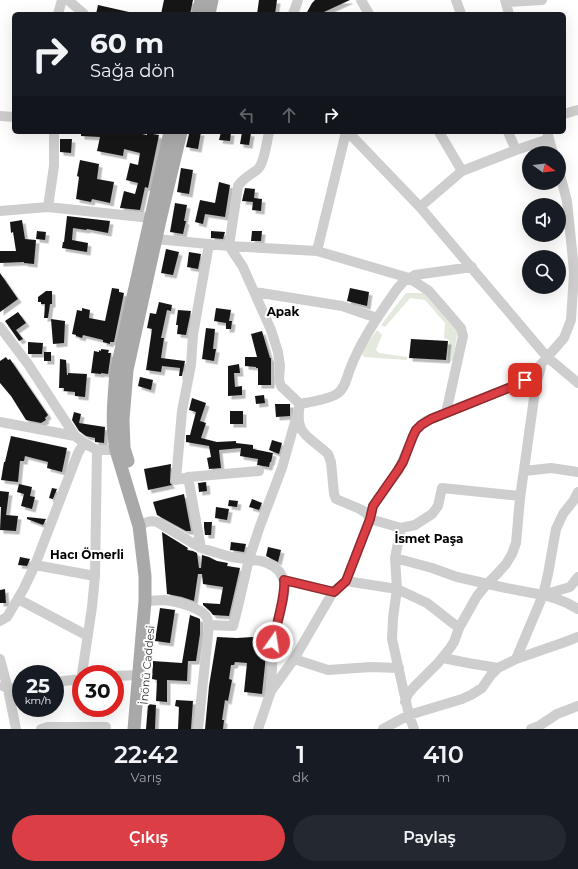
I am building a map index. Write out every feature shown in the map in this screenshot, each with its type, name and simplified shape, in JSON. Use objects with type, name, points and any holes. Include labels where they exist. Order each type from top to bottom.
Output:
[{"type":"main road","points":[[198,12],[201,0]]},
{"type":"main road","points":[[209,12],[212,0]]},
{"type":"main road","points":[[142,524],[124,448],[123,420],[127,370],[151,239],[173,134]]},
{"type":"main road","points":[[149,601],[153,574],[148,529],[142,524],[116,450],[113,409],[116,372],[151,239]]},
{"type":"main road","name":"İnönü Caddesi","points":[[134,729],[138,675],[149,601]]},
{"type":"main road","name":"İnönü Caddesi","points":[[143,729],[149,601]]},
{"type":"street","points":[[59,12],[62,0]]},
{"type":"street","points":[[68,0],[82,12]]},
{"type":"street","points":[[294,12],[298,0]]},
{"type":"street","points":[[361,0],[368,12]]},
{"type":"street","points":[[456,0],[460,12]]},
{"type":"street","points":[[509,12],[505,1],[542,0]]},
{"type":"street","points":[[566,113],[578,110]]},
{"type":"street","points":[[0,116],[12,117]]},
{"type":"street","points":[[48,207],[54,166],[54,134]]},
{"type":"street","points":[[269,134],[262,163],[259,168],[241,181],[238,186],[229,246],[243,267],[271,330],[278,352],[280,366],[279,380],[281,386],[300,404]]},
{"type":"street","points":[[317,251],[346,134]]},
{"type":"street","points":[[349,134],[420,207],[547,357],[578,384]]},
{"type":"street","points":[[440,134],[462,171]]},
{"type":"street","points":[[509,134],[516,150]]},
{"type":"street","points":[[420,207],[462,171],[516,150],[548,135],[551,146]]},
{"type":"street","points":[[564,190],[576,262],[571,320],[564,338]]},
{"type":"street","points":[[0,211],[48,207],[155,219]]},
{"type":"street","points":[[151,239],[229,246],[317,251],[409,278],[429,291],[461,328],[463,336],[446,413]]},
{"type":"street","points":[[209,244],[193,335],[191,365],[182,411],[176,480],[188,477],[259,471]]},
{"type":"street","points":[[300,404],[333,396],[343,389],[363,341],[377,318],[403,282],[409,278],[421,274],[472,267]]},
{"type":"street","points":[[255,292],[342,306],[377,318]]},
{"type":"street","points":[[271,691],[294,659],[334,592],[346,581],[370,519],[373,506],[403,462],[416,430],[426,421],[521,383],[530,377],[564,338],[578,326]]},
{"type":"street","points":[[0,327],[28,364],[75,436],[84,444],[97,450],[116,450]]},
{"type":"street","points":[[405,702],[408,694],[414,686],[443,658],[454,642],[459,628],[477,596],[506,564],[512,554],[516,543],[520,496],[536,384],[539,370],[547,357]]},
{"type":"street","points":[[300,404],[298,415],[300,429],[330,457],[334,494],[336,498],[360,509],[366,513],[370,519],[401,528],[415,526],[432,514],[438,506],[442,488],[520,496]]},
{"type":"street","points":[[209,625],[233,626],[249,559],[282,468],[300,404]]},
{"type":"street","points":[[0,422],[75,436]]},
{"type":"street","points":[[0,621],[7,617],[35,565],[78,453],[84,444]]},
{"type":"street","points":[[83,665],[95,576],[97,450]]},
{"type":"street","points":[[524,471],[550,468],[578,472]]},
{"type":"street","points":[[188,477],[201,548]]},
{"type":"street","points":[[516,659],[543,595],[556,529],[563,514],[574,500],[578,492]]},
{"type":"street","points":[[142,524],[152,521],[157,522],[201,548],[231,557],[260,561],[273,566],[280,571],[285,585],[273,642],[271,691],[258,729]]},
{"type":"street","points":[[401,528],[395,558],[397,589],[392,639],[408,715],[414,729]]},
{"type":"street","points":[[395,558],[432,568],[457,577],[543,595],[568,603],[578,609]]},
{"type":"street","points":[[35,565],[95,576]]},
{"type":"street","points":[[543,595],[570,587],[578,577]]},
{"type":"street","points":[[284,580],[334,592]]},
{"type":"street","points":[[346,581],[397,589],[427,603],[459,628]]},
{"type":"street","points":[[18,599],[88,636]]},
{"type":"street","points":[[149,601],[172,601],[196,609],[206,616],[209,625],[198,729]]},
{"type":"street","points":[[383,729],[408,715],[471,695],[482,688],[498,668],[516,659],[578,637]]},
{"type":"street","points":[[443,658],[498,668]]},
{"type":"street","points":[[0,659],[4,686],[16,729]]},
{"type":"street","points":[[294,659],[328,670],[371,667],[398,668]]},
{"type":"street","points":[[124,676],[138,675]]},
{"type":"street","points":[[537,728],[557,714],[578,706]]},
{"type":"street","points":[[40,729],[48,727],[106,727]]},
{"type":"shaded area","points":[[406,293],[426,293],[458,329],[453,360],[449,363],[449,340],[444,338],[445,323],[425,300],[410,298],[385,327],[381,325]]},
{"type":"shaded area","points":[[377,330],[382,335],[376,350],[379,353],[407,357],[407,360],[364,357],[361,352]]},
{"type":"building","points":[[164,0],[193,0],[190,12],[161,12]]},
{"type":"building","points":[[259,0],[277,0],[275,12],[257,12]]},
{"type":"building","points":[[315,0],[350,0],[324,12],[307,12]]},
{"type":"building","points":[[98,5],[129,12],[96,12]]},
{"type":"building","points":[[81,134],[159,135],[148,188],[145,187],[140,210],[120,208],[124,191],[135,194],[138,183],[126,180],[130,163],[138,165],[140,153],[124,149],[123,156],[97,151],[100,137],[81,136]]},
{"type":"building","points":[[189,134],[201,134],[198,149],[186,147]]},
{"type":"building","points":[[220,134],[231,134],[230,141],[219,140]]},
{"type":"building","points":[[242,134],[251,134],[249,145],[240,144]]},
{"type":"building","points":[[60,139],[72,139],[71,153],[60,152]]},
{"type":"building","points":[[80,160],[99,164],[97,179],[114,182],[110,203],[92,199],[91,202],[76,199],[79,177],[77,176]]},
{"type":"building","points":[[181,168],[193,170],[189,194],[177,192]]},
{"type":"building","points":[[219,182],[230,185],[225,217],[205,214],[203,224],[195,222],[200,200],[215,203]]},
{"type":"building","points":[[245,188],[255,189],[254,198],[262,199],[261,211],[252,210],[253,202],[242,201]]},
{"type":"building","points":[[175,203],[187,205],[183,234],[170,232]]},
{"type":"building","points":[[67,216],[110,221],[108,233],[73,228],[72,240],[88,243],[87,252],[62,248]]},
{"type":"building","points":[[22,220],[25,239],[36,240],[34,264],[24,262],[0,263],[0,251],[16,251],[13,232],[11,233],[10,222]]},
{"type":"building","points":[[37,231],[46,232],[45,240],[36,239]]},
{"type":"building","points":[[211,231],[225,232],[223,239],[211,238]]},
{"type":"building","points":[[252,231],[262,231],[261,241],[251,241]]},
{"type":"building","points":[[166,249],[179,252],[173,275],[161,273]]},
{"type":"building","points":[[189,252],[201,254],[198,269],[187,267]]},
{"type":"building","points":[[0,273],[18,299],[0,312]]},
{"type":"building","points":[[112,288],[119,289],[119,292],[124,293],[114,342],[110,342],[110,344],[103,342],[103,340],[83,335],[82,338],[72,334],[77,310],[82,311],[82,308],[90,310],[89,318],[105,321]]},
{"type":"building","points":[[350,288],[369,292],[367,306],[347,301]]},
{"type":"building","points":[[46,291],[52,291],[52,304],[50,304],[48,318],[44,318],[45,304],[38,302],[38,297]]},
{"type":"building","points":[[159,302],[172,305],[171,311],[167,310],[161,338],[164,338],[161,358],[185,361],[182,376],[179,376],[180,368],[162,366],[161,372],[146,370],[152,329],[147,328],[150,313],[156,314]]},
{"type":"building","points":[[216,308],[231,310],[229,321],[232,321],[231,329],[226,329],[226,323],[214,321]]},
{"type":"building","points":[[178,310],[191,311],[186,335],[177,334],[178,325],[176,325]]},
{"type":"building","points":[[18,312],[26,323],[16,330],[23,339],[19,341],[5,321]]},
{"type":"building","points":[[51,319],[65,321],[64,343],[53,344]]},
{"type":"building","points":[[206,328],[215,329],[213,349],[216,349],[214,361],[202,359]]},
{"type":"building","points":[[262,331],[271,358],[271,385],[258,385],[258,368],[245,366],[245,357],[257,357],[251,334]]},
{"type":"building","points":[[411,339],[448,341],[446,360],[409,358]]},
{"type":"building","points":[[28,342],[43,343],[42,354],[28,354]]},
{"type":"building","points":[[101,349],[109,350],[108,353],[111,353],[108,374],[91,373],[94,351],[99,352]]},
{"type":"building","points":[[44,352],[51,352],[51,361],[44,361]]},
{"type":"building","points":[[6,357],[8,360],[10,359],[48,415],[45,418],[46,420],[41,423],[26,420],[11,396],[0,383],[0,361]]},
{"type":"building","points":[[60,359],[66,360],[67,375],[68,373],[87,374],[85,397],[75,396],[75,392],[64,391],[64,388],[59,388]]},
{"type":"building","points":[[239,364],[240,373],[234,373],[235,387],[242,386],[242,395],[228,396],[228,366]]},
{"type":"building","points":[[140,377],[153,380],[151,390],[138,386]]},
{"type":"building","points":[[264,395],[265,403],[256,404],[255,396]]},
{"type":"building","points":[[192,398],[206,403],[200,421],[206,423],[201,438],[217,442],[236,441],[236,443],[253,445],[253,449],[273,453],[269,467],[257,465],[258,459],[240,456],[241,448],[219,450],[221,468],[209,469],[207,458],[211,457],[209,446],[186,442],[186,435],[190,435],[196,412],[189,410]]},
{"type":"building","points":[[275,404],[290,404],[290,416],[276,417]]},
{"type":"building","points":[[230,411],[243,411],[243,424],[230,424]]},
{"type":"building","points":[[74,412],[81,414],[79,423],[105,427],[104,443],[95,442],[95,438],[86,436],[79,431],[72,420]]},
{"type":"building","points":[[11,436],[67,448],[62,472],[47,468],[48,462],[25,456],[24,461],[20,461],[18,482],[1,480]]},
{"type":"building","points":[[272,440],[282,443],[279,454],[269,450]]},
{"type":"building","points":[[171,464],[170,483],[172,485],[148,490],[144,469]]},
{"type":"building","points":[[206,482],[207,491],[199,492],[198,483]]},
{"type":"building","points":[[19,484],[32,487],[30,496],[35,497],[32,509],[21,506],[24,494],[17,492]]},
{"type":"building","points":[[52,488],[57,489],[53,499],[49,498]]},
{"type":"building","points":[[0,491],[9,492],[6,515],[18,516],[16,531],[0,530]]},
{"type":"building","points":[[184,494],[191,531],[186,531],[157,515],[153,502]]},
{"type":"building","points":[[252,499],[262,503],[259,510],[249,507]]},
{"type":"building","points":[[229,500],[238,501],[237,507],[228,506]]},
{"type":"building","points":[[216,507],[229,509],[227,520],[215,518]]},
{"type":"building","points":[[27,517],[46,519],[43,525],[27,519]]},
{"type":"building","points":[[204,522],[212,522],[211,535],[205,535]]},
{"type":"building","points":[[162,532],[188,548],[187,550],[197,553],[199,568],[201,568],[202,555],[217,561],[228,563],[227,566],[240,568],[229,616],[213,615],[203,605],[203,603],[220,604],[223,587],[203,584],[202,574],[198,574],[194,601],[167,594]]},
{"type":"building","points":[[231,542],[246,544],[244,552],[230,550]]},
{"type":"building","points":[[268,547],[281,550],[278,562],[266,556]]},
{"type":"building","points":[[20,557],[30,559],[27,566],[18,565]]},
{"type":"building","points":[[5,589],[6,603],[0,603],[0,590]]},
{"type":"building","points":[[160,608],[175,610],[170,643],[155,641]]},
{"type":"building","points":[[190,615],[200,619],[200,634],[196,661],[188,661],[187,681],[167,680],[167,702],[156,701],[157,680],[152,679],[153,661],[182,663]]},
{"type":"building","points":[[266,636],[262,694],[244,692],[247,663],[235,662],[234,665],[231,665],[229,679],[232,680],[228,701],[225,700],[222,720],[224,720],[223,729],[205,729],[209,686],[217,637],[237,638]]},
{"type":"building","points":[[176,700],[193,701],[191,729],[178,729],[179,707],[175,706]]},
{"type":"building","points":[[148,704],[156,705],[155,729],[146,729]]},
{"type":"district","name":"Apak","points":[[283,311]]},
{"type":"district","name":"İsmet Paşa","points":[[429,538]]},
{"type":"district","name":"Hacı Ömerli","points":[[87,554]]},
{"type":"route","points":[[273,642],[284,595],[284,580],[334,592],[346,581],[370,519],[373,506],[403,462],[416,430],[426,421],[521,383],[525,380]]}]
